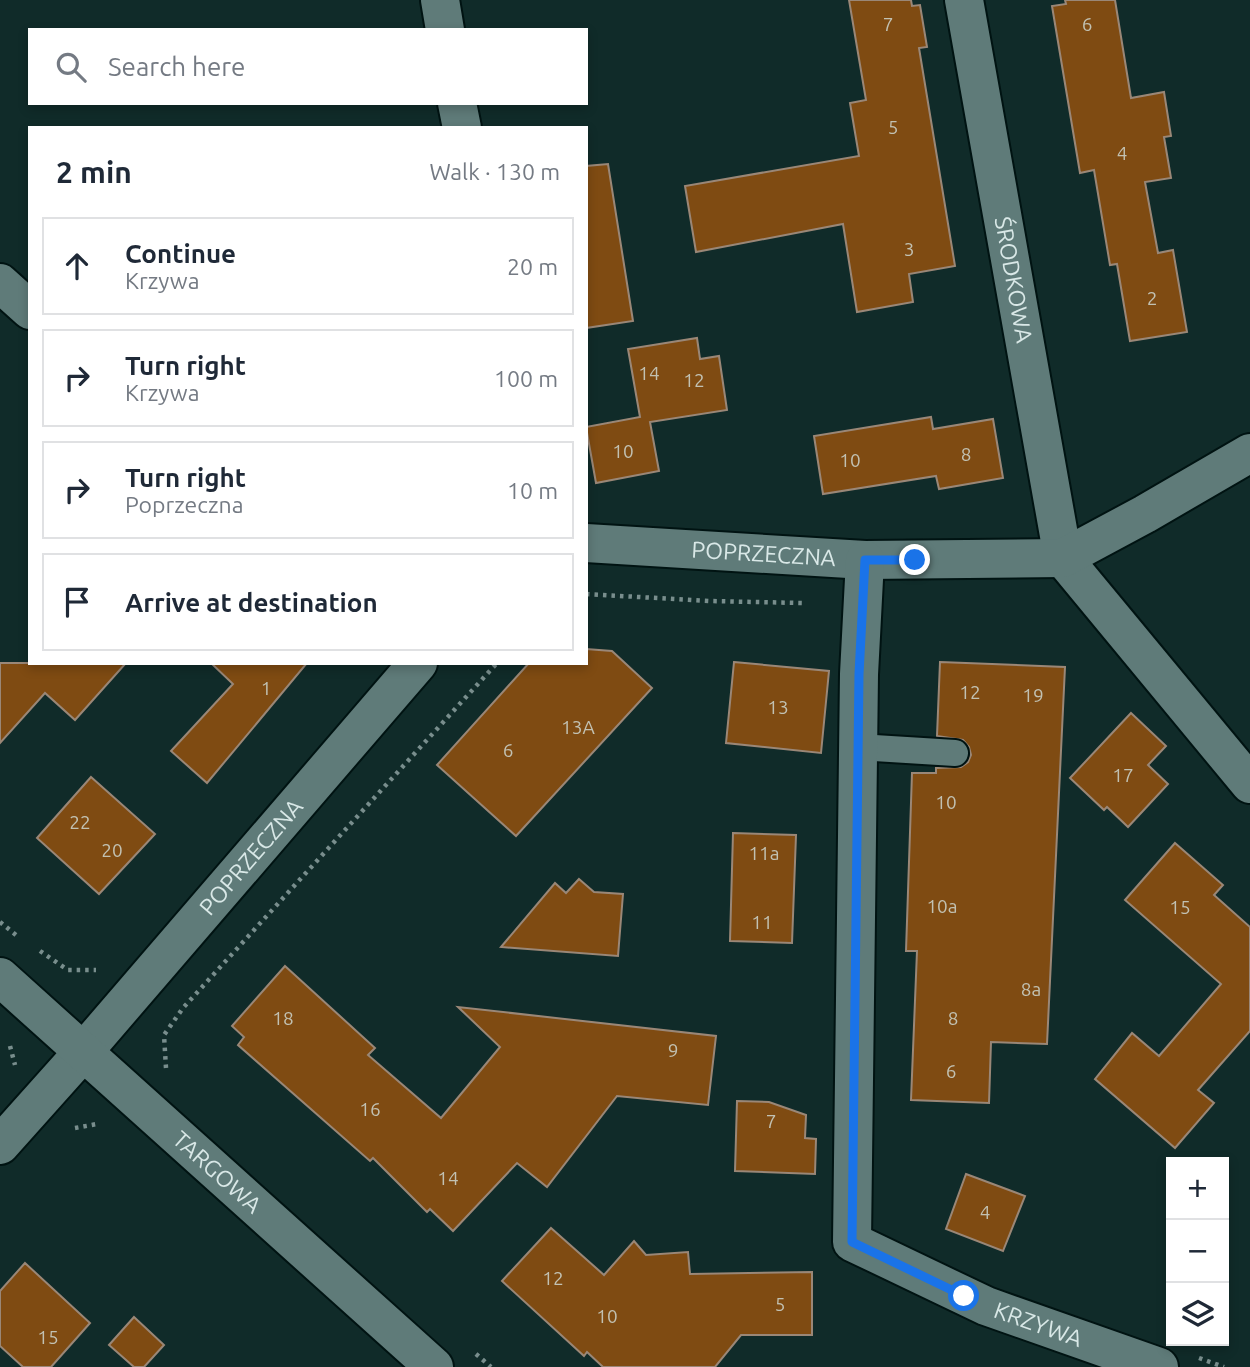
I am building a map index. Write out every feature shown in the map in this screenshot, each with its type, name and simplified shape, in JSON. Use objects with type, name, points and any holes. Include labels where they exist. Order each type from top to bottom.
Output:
[{"type":"street","points":[[440,0],[445,28]]},
{"type":"street","name":"ŚRODKOWA","points":[[964,0],[1063,558]]},
{"type":"street","points":[[457,105],[461,126]]},
{"type":"street","points":[[0,283],[28,308]]},
{"type":"street","name":"POPRZECZNA","points":[[588,542],[865,560],[1063,558],[1250,453]]},
{"type":"street","points":[[1063,558],[1250,784]]},
{"type":"street","name":"KRZYWA","points":[[865,560],[859,674],[852,1242],[986,1306],[1161,1363]]},
{"type":"street","name":"POPRZECZNA","points":[[0,1145],[416,665]]},
{"type":"street","name":"TARGOWA","points":[[0,977],[434,1367]]},
{"type":"lane","points":[[858,747],[955,753]]},
{"type":"path","points":[[588,594],[811,603]]},
{"type":"path","points":[[174,1079],[166,1068],[164,1035],[183,1008],[495,665]]},
{"type":"path","points":[[66,1132],[79,1127],[103,1124]]},
{"type":"path","points":[[1161,1363],[1224,1367]]},
{"type":"building","points":[[849,0],[911,0],[912,6],[920,5],[927,47],[919,48],[955,266],[909,274],[913,302],[857,312],[843,224],[696,252],[685,186],[859,156],[850,103],[866,100]]},
{"type":"building","points":[[1065,0],[1115,0],[1131,98],[1164,92],[1171,136],[1164,137],[1171,178],[1145,182],[1158,253],[1173,250],[1187,332],[1130,341],[1117,264],[1110,265],[1094,170],[1080,173],[1052,6],[1066,4]]},
{"type":"building","points":[[608,164],[633,321],[588,328],[588,166]]},
{"type":"building","points":[[697,338],[700,359],[719,356],[727,410],[650,422],[659,471],[596,483],[588,427],[640,417],[628,349]]},
{"type":"building","points":[[931,417],[933,429],[993,419],[1003,478],[939,489],[936,476],[823,494],[814,436]]},
{"type":"building","points":[[588,649],[612,651],[652,688],[516,836],[437,765],[527,665],[588,665]]},
{"type":"building","points":[[734,662],[829,671],[821,753],[726,743]]},
{"type":"building","points":[[940,662],[1065,667],[1047,1044],[991,1042],[989,1103],[911,1100],[917,951],[906,951],[912,773],[936,773],[936,768],[961,767],[968,762],[971,755],[963,740],[937,736]]},
{"type":"building","points":[[0,663],[124,665],[75,720],[45,693],[0,743]]},
{"type":"building","points":[[213,665],[305,665],[207,783],[171,751],[233,684]]},
{"type":"building","points":[[1131,713],[1166,746],[1148,765],[1168,784],[1128,827],[1107,807],[1104,810],[1070,778]]},
{"type":"building","points":[[91,777],[155,834],[99,894],[37,838]]},
{"type":"building","points":[[733,833],[796,835],[792,943],[730,941]]},
{"type":"building","points":[[1175,843],[1223,885],[1214,895],[1250,927],[1250,1031],[1198,1090],[1214,1103],[1175,1148],[1095,1079],[1132,1033],[1159,1056],[1221,984],[1125,900]]},
{"type":"building","points":[[579,879],[594,892],[623,894],[618,956],[501,947],[555,883],[566,893]]},
{"type":"building","points":[[285,966],[375,1048],[368,1055],[441,1118],[500,1047],[458,1007],[716,1036],[708,1105],[617,1096],[547,1187],[517,1163],[453,1231],[430,1209],[427,1212],[373,1158],[370,1161],[238,1045],[244,1037],[232,1026]]},
{"type":"building","points":[[737,1101],[769,1102],[806,1115],[805,1138],[816,1139],[815,1174],[735,1171]]},
{"type":"building","points":[[966,1174],[1025,1196],[1003,1251],[946,1229]]},
{"type":"building","points":[[551,1228],[604,1275],[634,1241],[646,1255],[688,1252],[690,1274],[812,1272],[812,1335],[741,1335],[715,1367],[603,1367],[587,1352],[584,1356],[502,1281]]},
{"type":"building","points":[[25,1263],[90,1323],[51,1367],[23,1367],[0,1346],[0,1291]]},
{"type":"building","points":[[134,1317],[164,1345],[144,1367],[134,1367],[109,1345]]},
{"type":"route","points":[[915,560],[865,560],[859,674],[852,1242],[964,1296]]}]
